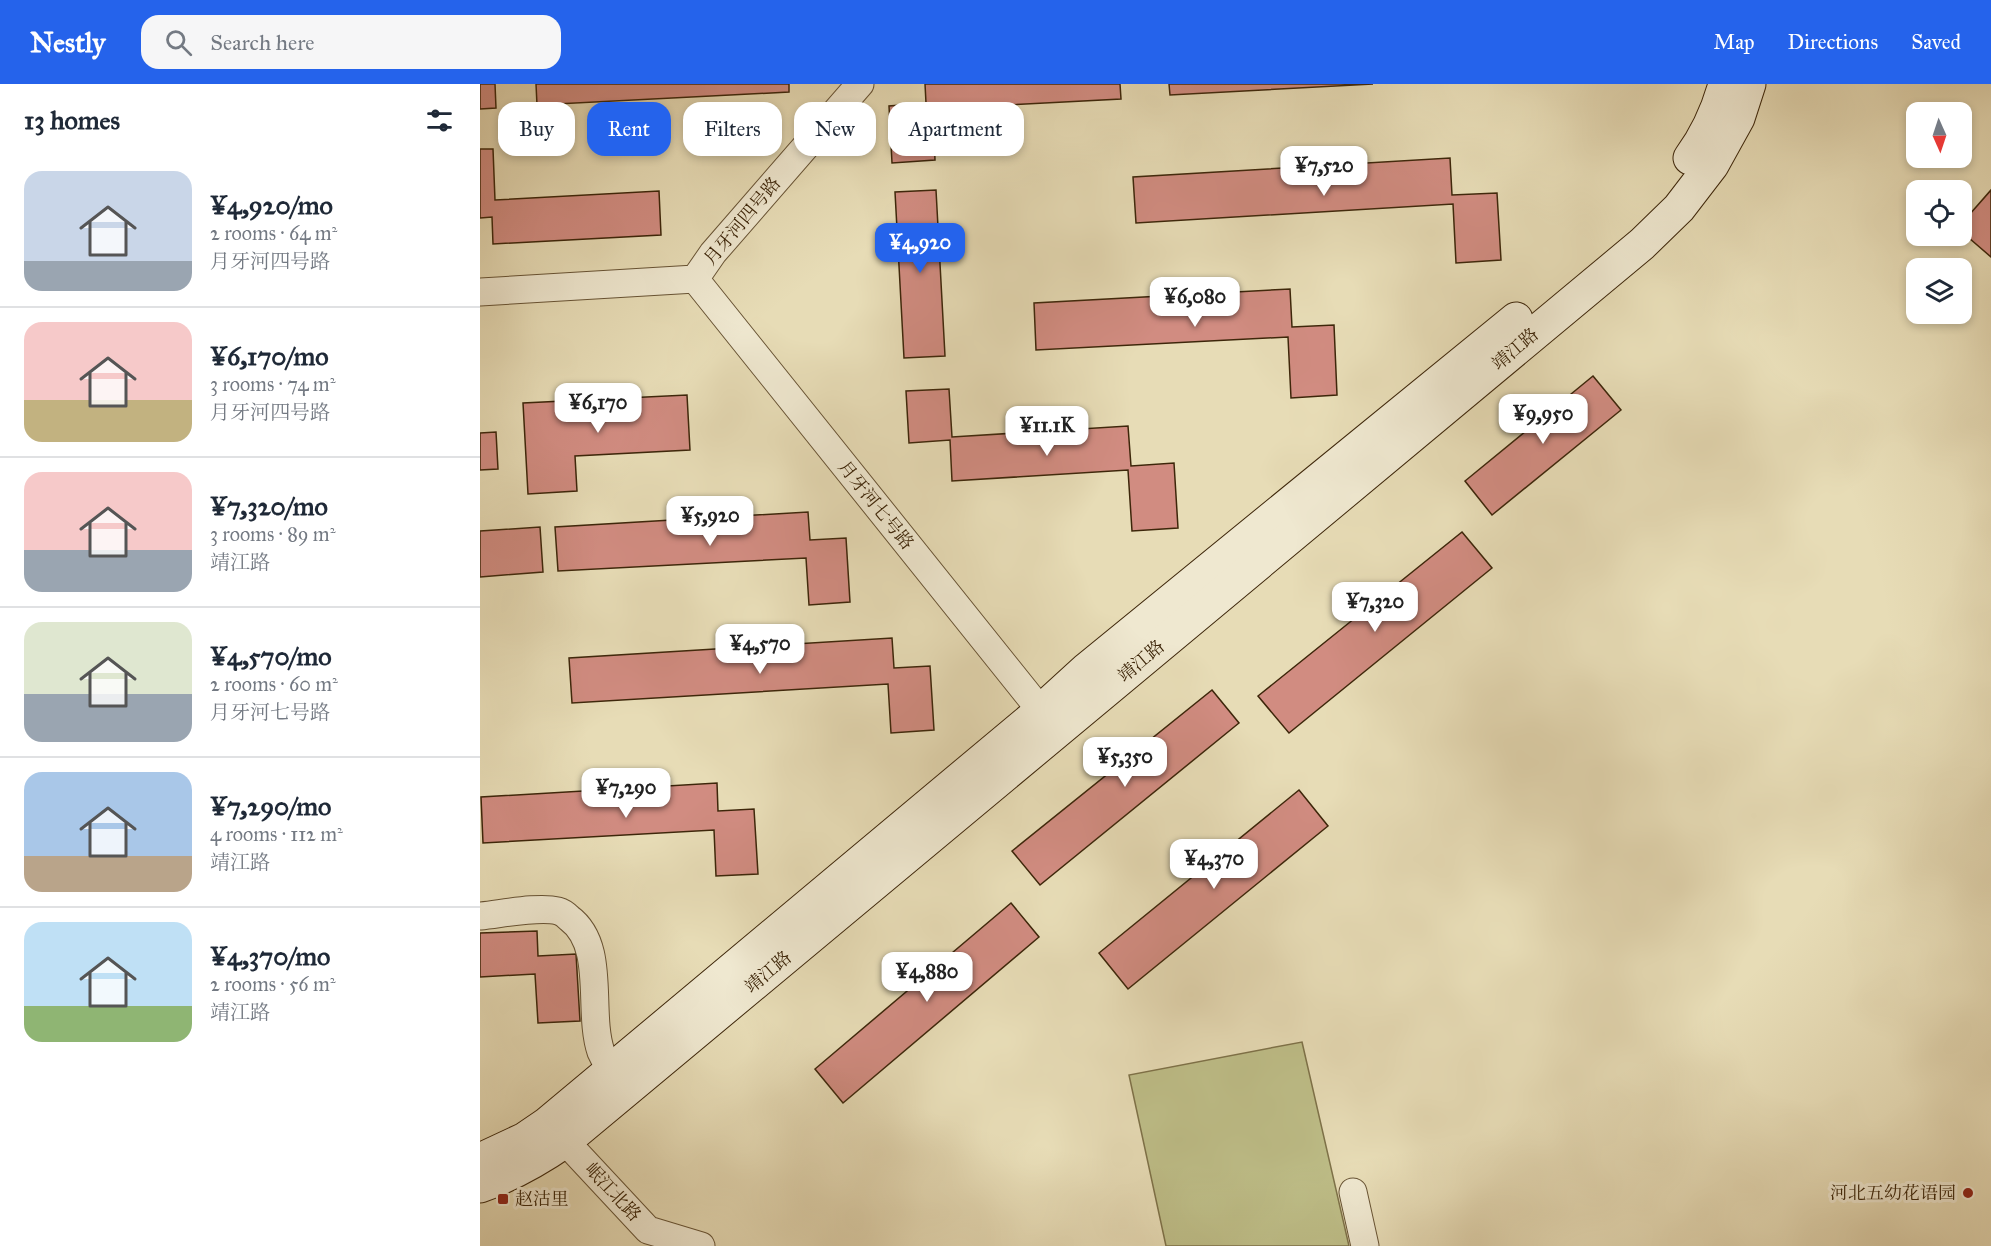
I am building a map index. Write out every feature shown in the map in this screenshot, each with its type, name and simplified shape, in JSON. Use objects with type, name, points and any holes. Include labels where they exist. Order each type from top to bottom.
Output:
[{"type":"main road","name":"靖江路","points":[[1049,721],[1088,669],[1635,221],[1667,189],[1700,144],[1725,84]]},
{"type":"main road","name":"靖江路","points":[[480,1160],[525,1139],[621,1078],[1049,721],[1641,244],[1679,208],[1712,165],[1738,118],[1749,84]]},
{"type":"main road","name":"靖江路","points":[[480,1186],[521,1168],[566,1141],[621,1078]]},
{"type":"street","name":"月牙河四号路","points":[[480,292],[695,279],[713,253],[860,84]]},
{"type":"street","name":"月牙河七号路","points":[[695,279],[1049,721]]},
{"type":"street","points":[[480,916],[546,910],[560,911],[581,929],[588,940],[601,1051],[606,1062],[621,1078]]},
{"type":"street","name":"岷江北路","points":[[566,1141],[648,1230],[700,1246]]},
{"type":"street","points":[[1353,1192],[1365,1246]]},
{"type":"green space","points":[[1302,1042],[1349,1246],[1166,1246],[1129,1075]]},
{"type":"building","points":[[480,84],[495,84],[496,108],[480,109]]},
{"type":"building","points":[[536,84],[789,84],[789,92],[575,103],[537,102]]},
{"type":"building","points":[[925,84],[1120,84],[1121,99],[1024,104],[1024,102],[926,102]]},
{"type":"building","points":[[1169,84],[1373,84],[1170,95]]},
{"type":"building","points":[[480,149],[493,149],[495,200],[659,191],[661,235],[493,244],[492,217],[480,218]]},
{"type":"building","points":[[892,156],[935,156],[935,160],[892,163]]},
{"type":"building","points":[[1450,158],[1452,195],[1497,193],[1501,260],[1456,263],[1453,204],[1136,223],[1133,177]]},
{"type":"building","points":[[936,190],[945,356],[904,358],[895,192]]},
{"type":"building","points":[[1991,190],[1991,257],[1972,241],[1972,212]]},
{"type":"building","points":[[1290,289],[1292,327],[1334,325],[1337,395],[1291,398],[1288,337],[1036,350],[1034,303]]},
{"type":"building","points":[[1593,376],[1621,410],[1492,515],[1465,481]]},
{"type":"building","points":[[949,389],[952,437],[1128,426],[1131,466],[1174,463],[1178,528],[1132,531],[1128,470],[952,481],[950,440],[909,443],[906,391]]},
{"type":"building","points":[[687,395],[690,450],[575,456],[577,491],[528,494],[523,403]]},
{"type":"building","points":[[496,432],[498,469],[480,470],[480,433]]},
{"type":"building","points":[[808,512],[810,540],[846,538],[850,602],[809,605],[806,558],[558,571],[555,527]]},
{"type":"building","points":[[540,527],[543,572],[480,577],[480,531]]},
{"type":"building","points":[[1462,532],[1492,568],[1289,733],[1258,696]]},
{"type":"building","points":[[892,638],[894,668],[930,666],[934,730],[891,733],[888,684],[572,703],[569,658]]},
{"type":"building","points":[[1212,690],[1239,723],[1040,885],[1012,851]]},
{"type":"building","points":[[717,783],[718,811],[754,809],[758,874],[716,876],[714,830],[483,843],[481,797]]},
{"type":"building","points":[[1299,790],[1328,826],[1128,989],[1099,953]]},
{"type":"building","points":[[1011,903],[1039,937],[843,1103],[815,1069]]},
{"type":"building","points":[[537,931],[538,956],[576,954],[580,1021],[538,1023],[535,974],[480,977],[480,933]]},
{"type":"place","name":"河北五幼花语园","points":[[1968,1193]]},
{"type":"place","name":"赵沽里","points":[[503,1199]]}]
